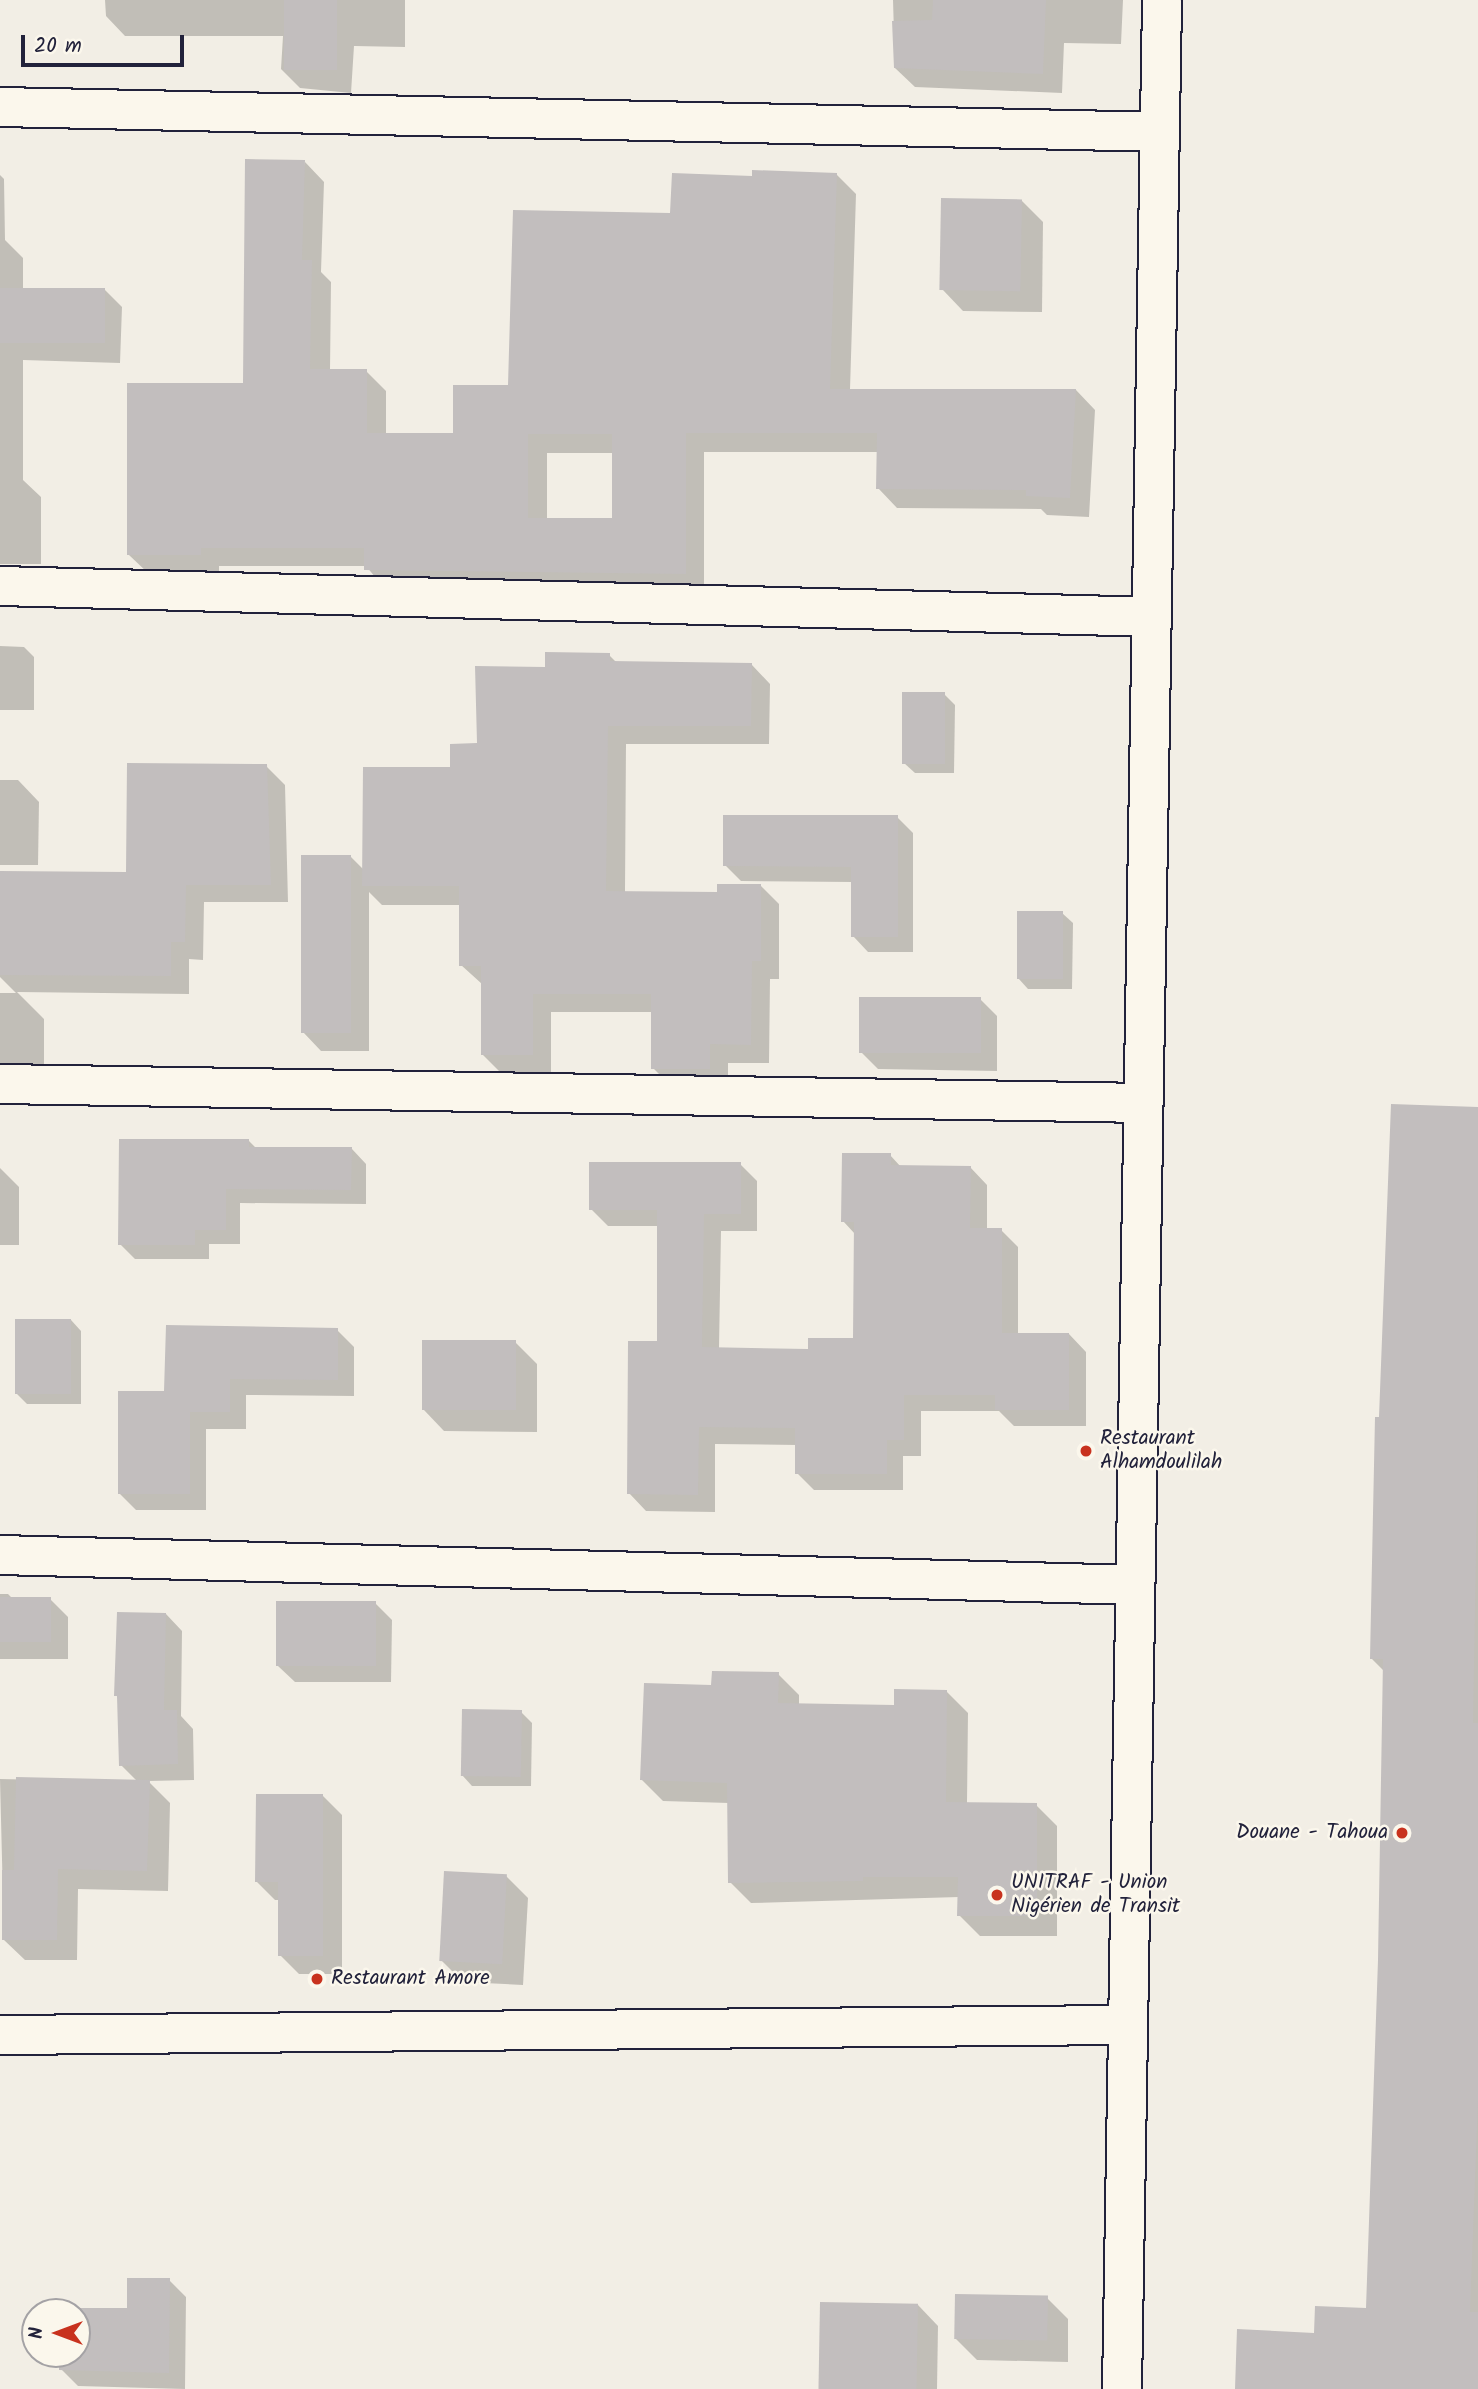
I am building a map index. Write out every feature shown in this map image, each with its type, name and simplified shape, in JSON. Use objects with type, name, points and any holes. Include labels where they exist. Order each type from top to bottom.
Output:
[{"type":"street","points":[[1122,2389],[1161,0]]},
{"type":"street","points":[[0,107],[1160,132]]},
{"type":"street","points":[[0,586],[1152,617]]},
{"type":"street","points":[[0,1084],[1143,1103]]},
{"type":"street","points":[[0,1555],[1135,1586]]},
{"type":"street","points":[[0,2035],[1128,2025]]},
{"type":"building","points":[[284,0],[337,0],[337,70],[284,70]]},
{"type":"building","points":[[933,0],[1046,0],[1043,74],[894,68],[892,21],[932,20]]},
{"type":"building","points":[[245,159],[305,160],[302,260],[312,260],[310,369],[367,369],[367,433],[453,433],[453,385],[508,385],[513,210],[670,213],[672,173],[752,176],[752,170],[837,173],[830,389],[1076,389],[1070,498],[1026,496],[1026,490],[876,489],[877,433],[686,433],[686,574],[364,570],[364,548],[201,548],[201,555],[127,555],[127,383],[243,383]],"holes":[[[528,434],[612,434],[612,518],[528,518]]]},
{"type":"building","points":[[941,198],[1022,199],[1020,291],[939,290]]},
{"type":"building","points":[[0,288],[105,288],[105,343],[0,343]]},
{"type":"building","points":[[545,652],[610,653],[610,661],[752,663],[751,726],[608,726],[606,891],[717,892],[717,884],[761,884],[761,961],[752,961],[751,1045],[710,1044],[710,1069],[651,1069],[651,994],[533,994],[533,1055],[481,1055],[481,966],[459,966],[459,886],[362,886],[363,767],[450,767],[450,744],[477,743],[475,666],[545,667]]},
{"type":"building","points":[[902,692],[945,692],[945,764],[902,764]]},
{"type":"building","points":[[127,763],[267,764],[271,885],[186,885],[185,942],[171,942],[171,976],[0,975],[0,871],[126,872]]},
{"type":"building","points":[[723,815],[898,815],[898,937],[851,937],[851,867],[723,866]]},
{"type":"building","points":[[301,855],[351,855],[351,1033],[301,1033]]},
{"type":"building","points":[[1017,911],[1063,911],[1063,979],[1017,979]]},
{"type":"building","points":[[859,997],[981,997],[981,1053],[859,1053]]},
{"type":"building","points":[[1391,1104],[1478,1107],[1478,1437],[1473,1723],[1478,1723],[1478,2100],[1470,2312],[1478,2312],[1478,2389],[1235,2389],[1237,2329],[1314,2333],[1315,2306],[1366,2308],[1378,1960],[1383,1659],[1370,1659],[1375,1417],[1379,1417]]},
{"type":"building","points":[[119,1139],[249,1139],[249,1147],[352,1147],[351,1190],[226,1189],[226,1230],[195,1230],[195,1245],[118,1245]]},
{"type":"building","points":[[842,1153],[891,1153],[891,1165],[971,1166],[970,1228],[1002,1228],[1002,1333],[1069,1333],[1069,1410],[995,1410],[995,1395],[904,1395],[904,1440],[887,1440],[887,1474],[795,1474],[795,1428],[699,1427],[698,1495],[627,1494],[628,1341],[657,1341],[657,1210],[589,1210],[589,1162],[741,1162],[741,1214],[704,1214],[702,1347],[808,1349],[808,1338],[853,1338],[854,1222],[841,1222]]},
{"type":"building","points":[[15,1319],[71,1319],[71,1394],[15,1394]]},
{"type":"building","points":[[166,1325],[338,1328],[338,1380],[230,1379],[230,1412],[190,1412],[190,1494],[118,1494],[118,1391],[164,1391]]},
{"type":"building","points":[[422,1340],[516,1340],[516,1410],[422,1410]]},
{"type":"building","points":[[0,1597],[51,1597],[51,1642],[0,1642]]},
{"type":"building","points":[[276,1601],[376,1601],[376,1666],[276,1666]]},
{"type":"building","points":[[117,1612],[166,1613],[164,1710],[177,1710],[178,1764],[119,1766],[117,1696],[114,1696]]},
{"type":"building","points":[[712,1671],[779,1672],[778,1703],[894,1705],[894,1689],[947,1690],[946,1802],[1037,1803],[1037,1916],[957,1916],[958,1877],[863,1877],[863,1881],[728,1883],[727,1783],[640,1780],[644,1683],[711,1685]]},
{"type":"building","points":[[462,1709],[522,1710],[521,1777],[461,1776]]},
{"type":"building","points":[[16,1777],[150,1780],[147,1871],[58,1869],[57,1940],[2,1940],[2,1870],[14,1870]]},
{"type":"building","points":[[256,1794],[323,1794],[323,1956],[278,1956],[278,1882],[255,1882]]},
{"type":"building","points":[[444,1871],[507,1874],[502,1964],[439,1961]]},
{"type":"building","points":[[127,2278],[170,2278],[169,2373],[59,2370],[91,2368],[91,2308],[127,2308]]},
{"type":"building","points":[[955,2294],[1048,2296],[1047,2341],[954,2339]]},
{"type":"building","points":[[820,2302],[918,2304],[916,2389],[818,2389]]},
{"type":"place","name":"Restaurant Alhamdoulilah","points":[[1086,1451]]},
{"type":"place","name":"Douane - Tahoua","points":[[1402,1833]]},
{"type":"place","name":"UNITRAF - Union Nigérien de Transit","points":[[997,1895]]},
{"type":"place","name":"Restaurant Amore","points":[[317,1979]]}]
